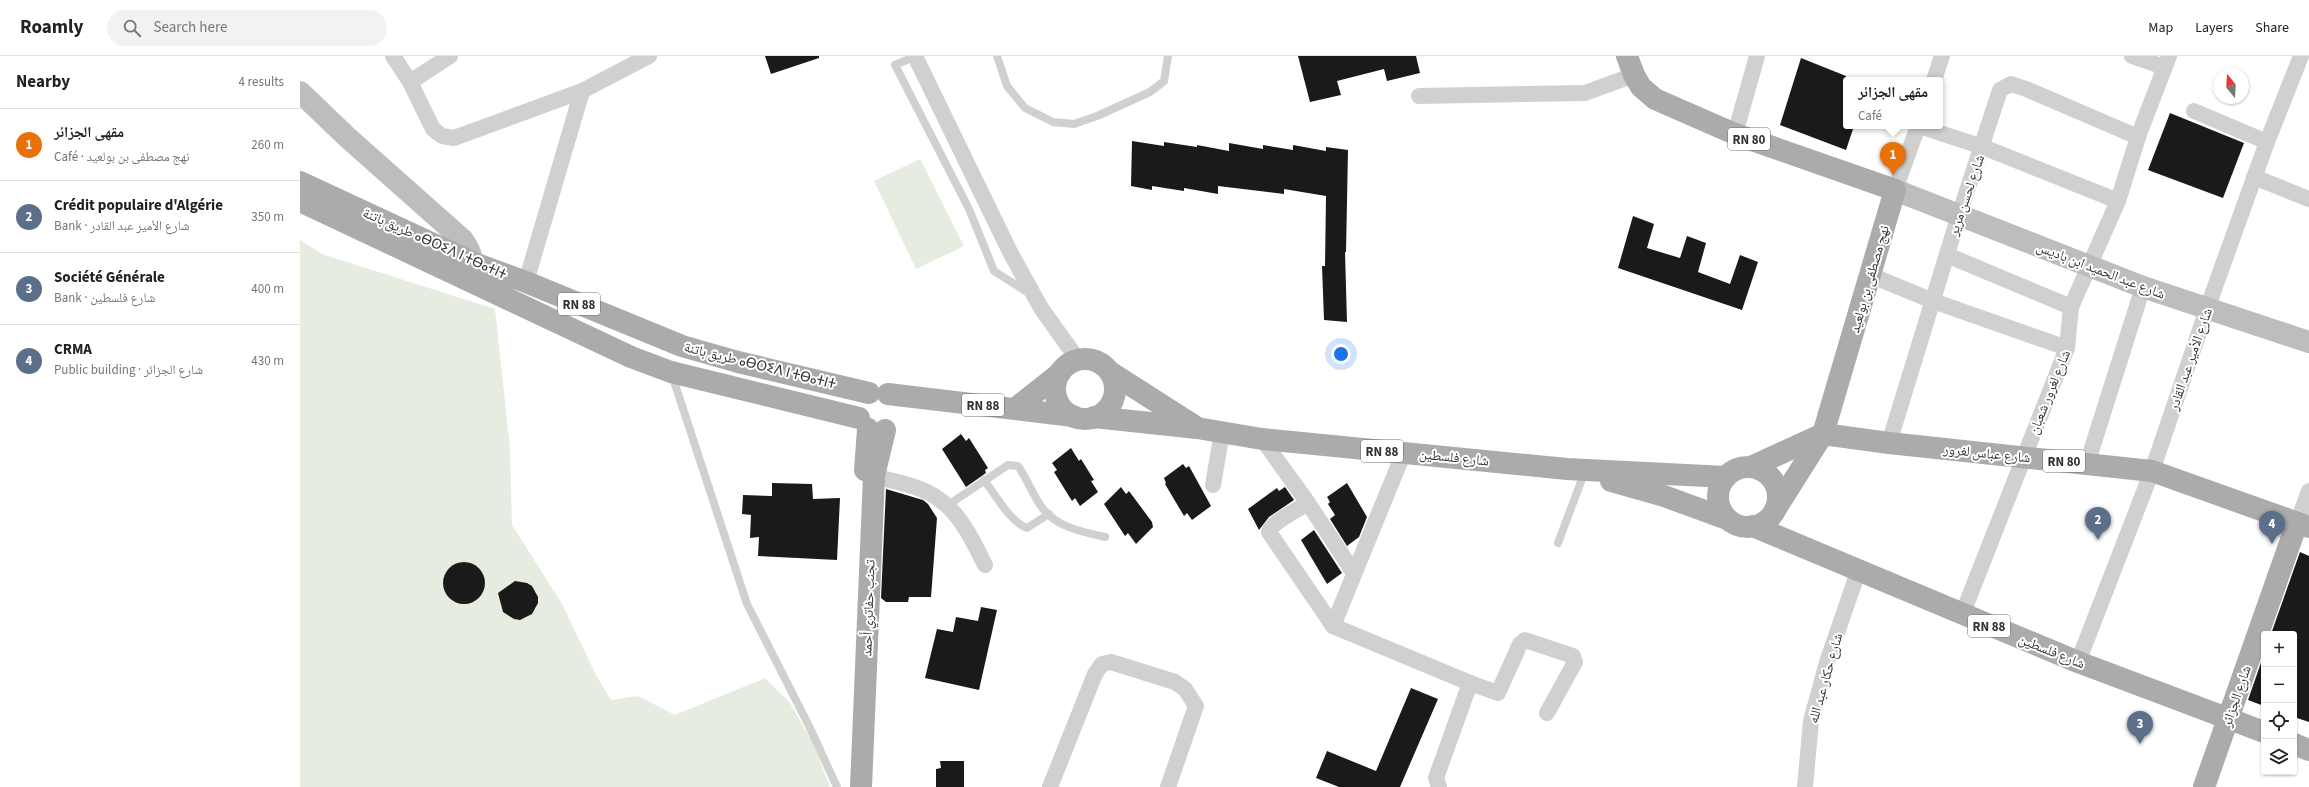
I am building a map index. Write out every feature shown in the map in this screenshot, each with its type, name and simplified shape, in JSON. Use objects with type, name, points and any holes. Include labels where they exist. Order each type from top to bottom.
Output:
[{"type":"main road","name":"RN 80","points":[[1630,66],[1641,87],[1655,99],[1735,134],[1895,190]]},
{"type":"main road","points":[[300,92],[347,137],[454,231],[469,249],[472,272]]},
{"type":"main road","name":"طريق باتنة ⴰⴱⵔⵉⴷ ⵏ ⵜⴱⴰⵜⵏⵜ","points":[[300,182],[631,357],[671,372],[871,426]]},
{"type":"main road","name":"شارع عبد الحميد ابن باديس","points":[[1895,190],[2143,287],[2309,342]]},
{"type":"main road","name":"نهج مصطفى بن بولعيد","points":[[1775,510],[1823,434],[1895,190]]},
{"type":"main road","name":"طريق باتنة ⴰⴱⵔⵉⴷ ⵏ ⵜⴱⴰⵜⵏⵜ","points":[[300,201],[472,272],[526,282],[682,346],[738,362],[885,399]]},
{"type":"main road","points":[[1078,360],[1096,361],[1110,372],[1115,389],[1109,407],[1084,417],[1066,412],[1056,398],[1056,385],[1060,373],[1071,363],[1078,360]]},
{"type":"main road","name":"RN 88","points":[[1110,372],[1197,428]]},
{"type":"main road","name":"RN 88","points":[[1016,408],[1060,373]]},
{"type":"main road","points":[[885,399],[895,422],[871,426],[858,413],[861,401],[885,399]]},
{"type":"main road","name":"RN 88","points":[[885,399],[950,402],[1016,408],[1084,417],[1197,428]]},
{"type":"main road","name":"تجنب حفاتري أحمد","points":[[861,787],[874,476],[871,426]]},
{"type":"main road","name":"تجنب حفاتري أحمد","points":[[848,787],[855,632],[871,426]]},
{"type":"main road","name":"شارع فلسطين","points":[[1197,428],[1262,439],[1404,452],[1579,471],[1726,477]]},
{"type":"main road","points":[[1751,467],[1768,475],[1774,482],[1778,500],[1775,510],[1762,523],[1753,526],[1735,524],[1728,519],[1719,503],[1720,485],[1726,477],[1741,468],[1751,467],[1823,434]]},
{"type":"main road","name":"شارع عباس لغرور","points":[[1823,434],[1889,443],[2023,456],[2152,471],[2303,525]]},
{"type":"main road","name":"شارع فلسطين","points":[[1579,471],[1664,496],[1728,519]]},
{"type":"main road","name":"شارع الجزائر","points":[[2204,787],[2228,718],[2303,525]]},
{"type":"main road","name":"شارع فلسطين","points":[[1753,526],[1858,572],[2078,662],[2261,731]]},
{"type":"main road","points":[[2297,745],[2309,750]]},
{"type":"street","points":[[393,56],[410,82],[433,129],[442,136],[454,138],[582,91],[649,56]]},
{"type":"street","points":[[410,82],[450,56]]},
{"type":"street","points":[[915,56],[1010,252],[1035,298],[1078,360]]},
{"type":"street","points":[[1735,134],[1757,56]]},
{"type":"street","points":[[1935,77],[1942,56]]},
{"type":"street","points":[[2132,56],[2167,62]]},
{"type":"street","name":"شارع الأمير عبد القادر","points":[[2078,662],[2152,471],[2254,177],[2302,56]]},
{"type":"street","name":"شارع لغرور شعبان","points":[[1962,615],[2023,456],[2068,348],[2071,307],[2118,201],[2138,137],[2167,62]]},
{"type":"street","points":[[1419,96],[1585,93],[1630,66]]},
{"type":"street","name":"شارع لحسن مرير","points":[[1889,443],[1959,215],[1983,147],[1997,96],[2004,86],[2011,84],[2138,137]]},
{"type":"street","points":[[526,282],[582,91]]},
{"type":"street","points":[[2194,110],[2267,142]]},
{"type":"street","name":"نهج مصطفى بن بولعيد","points":[[1895,190],[1917,129]]},
{"type":"street","points":[[1927,129],[1983,147],[2118,201]]},
{"type":"street","points":[[2254,177],[2309,200]]},
{"type":"street","points":[[1947,255],[2071,307]]},
{"type":"street","points":[[1870,275],[1933,300],[2068,348]]},
{"type":"street","points":[[2087,464],[2143,287]]},
{"type":"street","points":[[1214,486],[1222,432]]},
{"type":"street","points":[[1262,439],[1308,503],[1354,573]]},
{"type":"street","points":[[1333,626],[1404,452]]},
{"type":"street","points":[[874,476],[927,492],[948,505],[959,518],[985,565]]},
{"type":"street","name":"شارع الجزائر","points":[[2303,525],[2309,491]]},
{"type":"street","points":[[1308,503],[1284,518],[1270,529],[1269,532],[1333,626],[1470,683],[1498,693],[1520,644],[1525,640],[1573,656],[1576,662],[1547,713]]},
{"type":"street","name":"شارع حكار عبد الله","points":[[1805,787],[1811,721],[1827,662],[1858,572]]},
{"type":"street","points":[[1050,787],[1094,674],[1102,664],[1111,662],[1174,682],[1185,689],[1196,706],[1168,787]]},
{"type":"street","points":[[1439,787],[1436,778],[1470,683]]},
{"type":"lane","points":[[915,56],[895,66],[969,209],[994,271],[1035,298]]},
{"type":"lane","points":[[997,56],[1008,86],[1025,108],[1053,122],[1074,124],[1150,92],[1164,81],[1168,56]]},
{"type":"lane","points":[[671,372],[747,604],[810,728],[837,787]]},
{"type":"lane","points":[[948,505],[1008,465],[1018,466],[1026,476],[1044,509],[1049,514],[1073,529],[1105,537]]},
{"type":"lane","points":[[1558,543],[1579,471]]},
{"type":"lane","points":[[984,480],[1010,514],[1021,525],[1027,528],[1049,514]]},
{"type":"shaded area","points":[[920,159],[964,246],[916,269],[874,181]]},
{"type":"shaded area","points":[[300,240],[322,254],[495,309],[510,449],[512,525],[562,604],[596,675],[611,700],[638,696],[675,715],[765,678],[790,703],[814,745],[830,787],[300,787]]},
{"type":"building","points":[[765,56],[819,56],[819,58],[771,74]]},
{"type":"building","points":[[1298,56],[1416,56],[1420,73],[1387,81],[1384,69],[1337,81],[1341,95],[1310,102]]},
{"type":"building","points":[[1801,58],[1846,76],[1843,77],[1843,129],[1853,129],[1846,150],[1780,125]]},
{"type":"building","points":[[2170,113],[2244,143],[2223,198],[2148,170]]},
{"type":"building","points":[[1132,141],[1164,146],[1164,142],[1197,147],[1197,145],[1229,151],[1229,143],[1263,149],[1263,145],[1293,150],[1293,145],[1326,151],[1326,147],[1348,150],[1345,252],[1347,322],[1324,320],[1322,266],[1325,266],[1326,196],[1284,189],[1284,194],[1218,186],[1218,194],[1184,188],[1184,191],[1152,186],[1152,190],[1131,186]]},
{"type":"building","points":[[1633,216],[1654,224],[1647,248],[1680,258],[1687,236],[1706,243],[1698,272],[1730,284],[1740,255],[1758,262],[1742,310],[1618,268]]},
{"type":"building","points":[[961,434],[966,441],[969,438],[988,468],[985,470],[986,473],[966,487],[942,449]]},
{"type":"building","points":[[1071,448],[1079,461],[1081,459],[1094,480],[1091,481],[1098,492],[1080,506],[1075,498],[1072,501],[1054,472],[1057,470],[1052,463]]},
{"type":"building","points":[[1183,464],[1186,468],[1189,466],[1211,506],[1192,520],[1187,513],[1184,516],[1165,484],[1164,478]]},
{"type":"building","points":[[772,483],[812,484],[813,499],[840,498],[837,560],[758,556],[759,537],[750,538],[751,515],[742,514],[743,495],[772,496]]},
{"type":"building","points":[[1347,483],[1367,517],[1359,537],[1347,546],[1330,519],[1335,515],[1328,504],[1330,502],[1327,497]]},
{"type":"building","points":[[1121,487],[1126,494],[1129,491],[1152,522],[1153,527],[1136,544],[1128,533],[1125,536],[1104,504]]},
{"type":"building","points":[[1285,487],[1294,500],[1269,517],[1259,530],[1248,509],[1277,488],[1279,491]]},
{"type":"building","points":[[886,489],[923,500],[928,504],[937,518],[931,597],[909,597],[908,602],[886,602],[881,598]]},
{"type":"building","points":[[1314,530],[1342,573],[1327,584],[1301,540]]},
{"type":"building","points":[[2300,552],[2309,556],[2309,722],[2297,718],[2297,631],[2272,631]]},
{"type":"building","points":[[460,562],[468,562],[476,565],[482,571],[485,583],[482,595],[476,601],[468,604],[460,604],[452,601],[446,595],[443,587],[443,579],[446,571],[452,565]]},
{"type":"building","points":[[515,581],[527,583],[532,586],[538,597],[538,603],[532,614],[520,620],[514,619],[503,612],[498,593]]},
{"type":"building","points":[[981,607],[997,610],[979,690],[925,678],[937,629],[953,632],[956,617],[978,621]]},
{"type":"building","points":[[2261,663],[2261,705],[2248,700]]},
{"type":"building","points":[[1411,688],[1438,699],[1400,787],[1339,787],[1316,778],[1327,751],[1376,771]]},
{"type":"building","points":[[940,761],[964,761],[964,787],[936,787],[936,769],[941,768]]},
{"type":"place","name":"مقهى الجزائر","points":[[1893,175]]},
{"type":"place","name":"Crédit populaire d'Algérie","points":[[2098,540]]},
{"type":"place","name":"CRMA","points":[[2272,544]]},
{"type":"place","name":"Société Générale","points":[[2140,744]]}]
